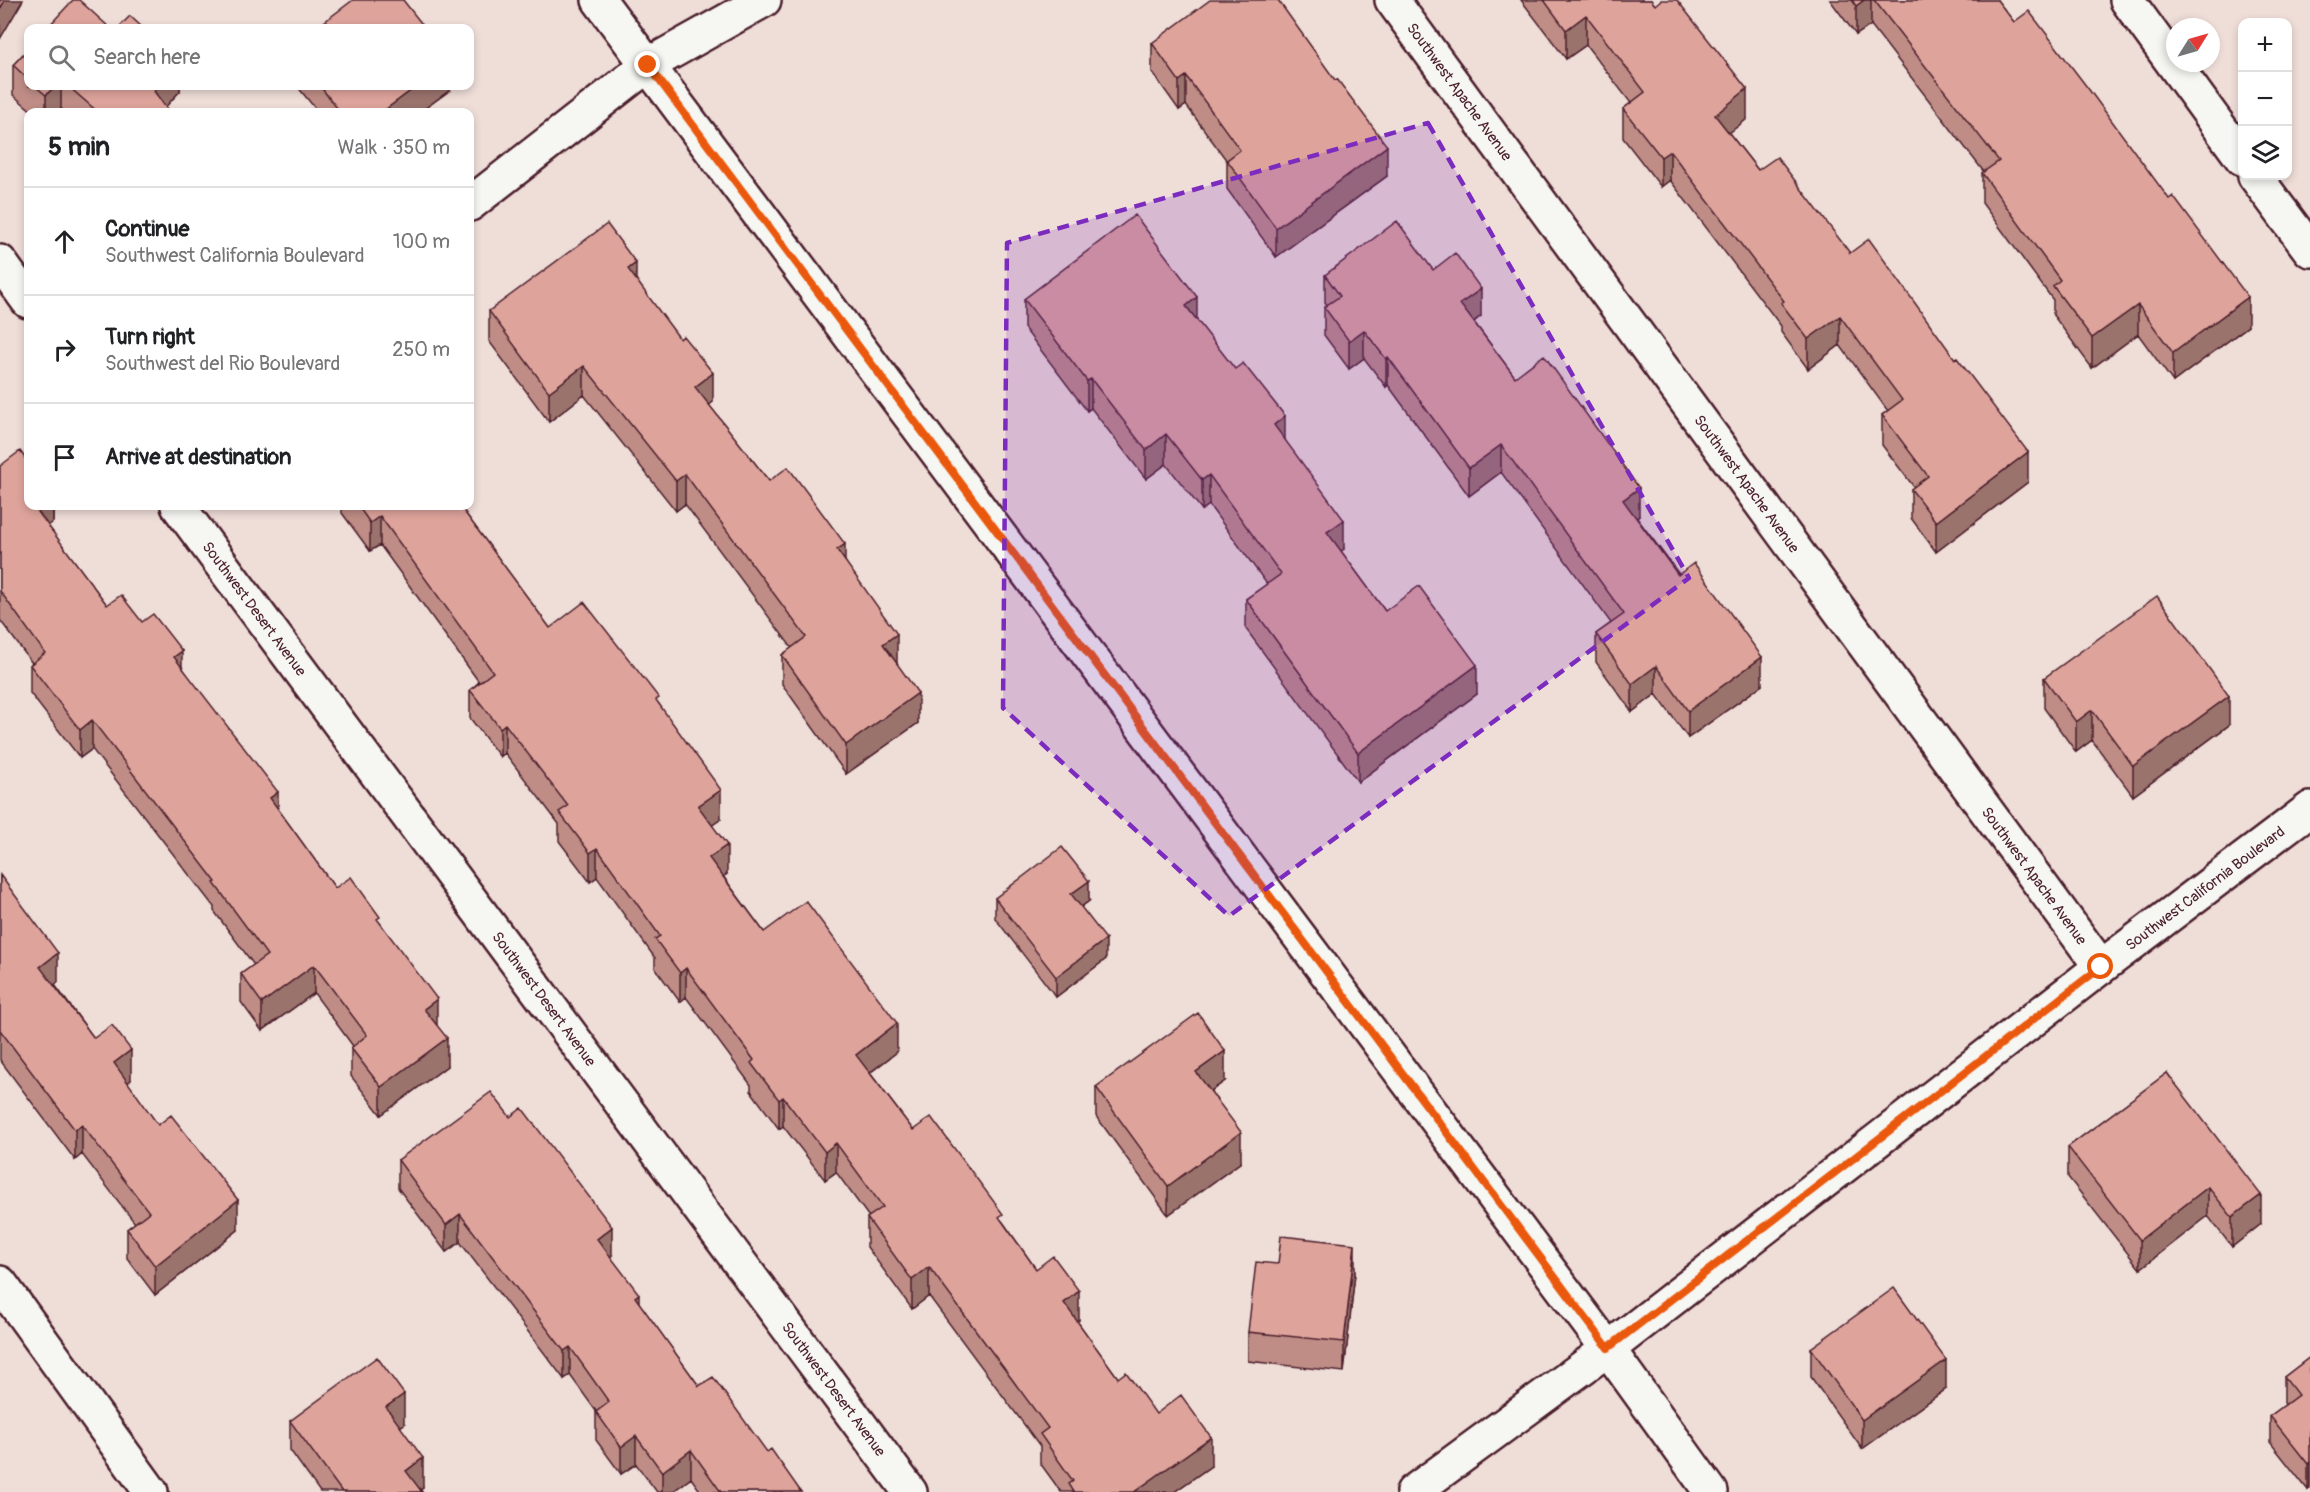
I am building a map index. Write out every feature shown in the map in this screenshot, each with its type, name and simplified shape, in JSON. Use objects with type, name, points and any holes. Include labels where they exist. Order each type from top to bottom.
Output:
[{"type":"street","points":[[599,0],[1608,1348],[1711,1492]]},
{"type":"street","points":[[474,201],[648,65],[764,0]]},
{"type":"street","name":"Southwest Apache Avenue","points":[[1392,0],[2101,967]]},
{"type":"street","points":[[2127,0],[2238,153]]},
{"type":"street","points":[[2258,180],[2310,250]]},
{"type":"street","points":[[0,262],[24,295]]},
{"type":"street","name":"Southwest Desert Avenue","points":[[181,510],[910,1492]]},
{"type":"street","name":"Southwest California Boulevard","points":[[1413,1492],[1608,1348],[2101,967],[2310,809]]},
{"type":"street","points":[[0,1283],[151,1492]]},
{"type":"highlighted area","points":[[1428,123],[1689,578],[1229,916],[1003,708],[1007,243]]},
{"type":"building","points":[[73,0],[79,0],[106,24],[51,24]]},
{"type":"building","points":[[353,0],[403,0],[422,24],[321,24]]},
{"type":"building","points":[[1210,0],[1278,0],[1335,80],[1337,79],[1387,146],[1276,228],[1227,160],[1240,150],[1186,76],[1179,81],[1152,43]]},
{"type":"building","points":[[1544,0],[1651,0],[1655,5],[1661,0],[1677,0],[1747,89],[1715,115],[1758,170],[1777,157],[1850,253],[1869,239],[1955,359],[1957,358],[2028,452],[1936,522],[1911,489],[1928,476],[1882,415],[1902,400],[1840,316],[1808,339],[1781,303],[1784,301],[1670,151],[1661,157],[1623,109],[1645,92],[1586,15],[1566,30]]},
{"type":"building","points":[[1852,0],[1864,0],[1856,6]]},
{"type":"building","points":[[1874,0],[1997,0],[2014,22],[2029,11],[2169,199],[2173,196],[2248,297],[2173,353],[2138,305],[2092,338],[2053,286],[2060,280],[1982,173],[1999,161]]},
{"type":"building","points":[[130,16],[139,24],[122,24]]},
{"type":"building","points":[[24,53],[24,75],[13,65]]},
{"type":"building","points":[[40,90],[51,90],[46,95]]},
{"type":"building","points":[[73,90],[155,90],[166,108],[93,108]]},
{"type":"building","points":[[323,90],[412,90],[387,108],[337,108]]},
{"type":"building","points":[[1135,215],[1197,297],[1186,306],[1235,369],[1243,363],[1285,416],[1274,425],[1344,520],[1327,532],[1385,611],[1419,586],[1477,665],[1358,753],[1246,599],[1281,574],[1209,475],[1202,480],[1166,434],[1146,450],[1091,379],[1087,381],[1024,299]]},
{"type":"building","points":[[1397,221],[1433,270],[1455,253],[1481,289],[1460,304],[1515,377],[1544,355],[1639,488],[1623,500],[1678,575],[1694,563],[1762,657],[1688,711],[1656,666],[1632,684],[1596,634],[1624,614],[1501,445],[1469,468],[1388,357],[1386,359],[1364,330],[1349,341],[1324,307],[1340,296],[1325,275]]},
{"type":"building","points":[[607,224],[636,263],[628,269],[680,339],[683,336],[713,373],[695,387],[769,481],[788,467],[845,544],[837,550],[897,634],[883,644],[918,693],[846,745],[782,655],[806,637],[685,474],[676,481],[584,366],[549,392],[489,311]]},
{"type":"building","points":[[20,451],[24,456],[24,510],[36,510],[107,605],[121,595],[142,622],[153,614],[182,651],[174,657],[278,792],[270,798],[335,888],[351,877],[380,917],[377,919],[437,999],[424,1009],[447,1038],[381,1087],[351,1048],[367,1035],[314,965],[262,1003],[241,974],[267,955],[214,883],[216,882],[92,720],[80,730],[30,665],[45,653],[0,591],[0,466]]},
{"type":"building","points":[[361,510],[463,510],[550,628],[584,602],[659,698],[656,700],[721,790],[698,806],[727,845],[709,858],[764,932],[806,901],[897,1023],[856,1055],[913,1130],[931,1117],[1003,1214],[999,1217],[1036,1269],[1053,1256],[1079,1291],[1064,1303],[1118,1378],[1126,1372],[1156,1414],[1181,1395],[1211,1437],[1134,1492],[1074,1492],[1069,1484],[1073,1481],[1040,1434],[1048,1428],[929,1267],[912,1280],[867,1218],[883,1207],[836,1143],[825,1152],[783,1097],[779,1100],[751,1063],[754,1060],[686,968],[680,973],[655,939],[660,936],[597,848],[590,853],[559,812],[568,806],[505,724],[500,728],[470,690],[493,672],[380,516],[370,523]]},
{"type":"building","points":[[2157,596],[2229,696],[2133,766],[2092,710],[2076,722],[2044,678]]},
{"type":"building","points":[[1062,847],[1089,881],[1071,894],[1106,939],[1056,977],[995,898]]},
{"type":"building","points":[[0,875],[58,953],[40,967],[94,1038],[112,1025],[131,1050],[114,1063],[158,1125],[171,1115],[238,1200],[155,1266],[127,1229],[149,1212],[82,1125],[75,1130],[0,1030]]},
{"type":"building","points":[[1198,1013],[1225,1051],[1196,1072],[1241,1132],[1168,1186],[1096,1087]]},
{"type":"building","points":[[2167,1073],[2261,1195],[2232,1217],[2208,1187],[2140,1240],[2068,1147]]},
{"type":"building","points":[[491,1092],[510,1117],[522,1108],[612,1227],[597,1239],[639,1294],[635,1297],[699,1386],[713,1377],[767,1452],[771,1449],[801,1492],[721,1492],[691,1450],[662,1472],[636,1436],[621,1447],[596,1412],[609,1402],[570,1347],[564,1351],[460,1214],[446,1225],[398,1160]]},
{"type":"building","points":[[1281,1236],[1355,1244],[1344,1342],[1248,1332],[1256,1262],[1278,1264]]},
{"type":"building","points":[[1894,1288],[1946,1360],[1862,1420],[1811,1348]]},
{"type":"building","points":[[377,1357],[404,1394],[386,1407],[423,1458],[406,1471],[422,1492],[342,1492],[290,1421]]},
{"type":"building","points":[[2310,1357],[2310,1462],[2308,1464],[2270,1416],[2298,1395],[2284,1377]]},
{"type":"route","points":[[648,65],[1608,1348],[2101,967]]}]
